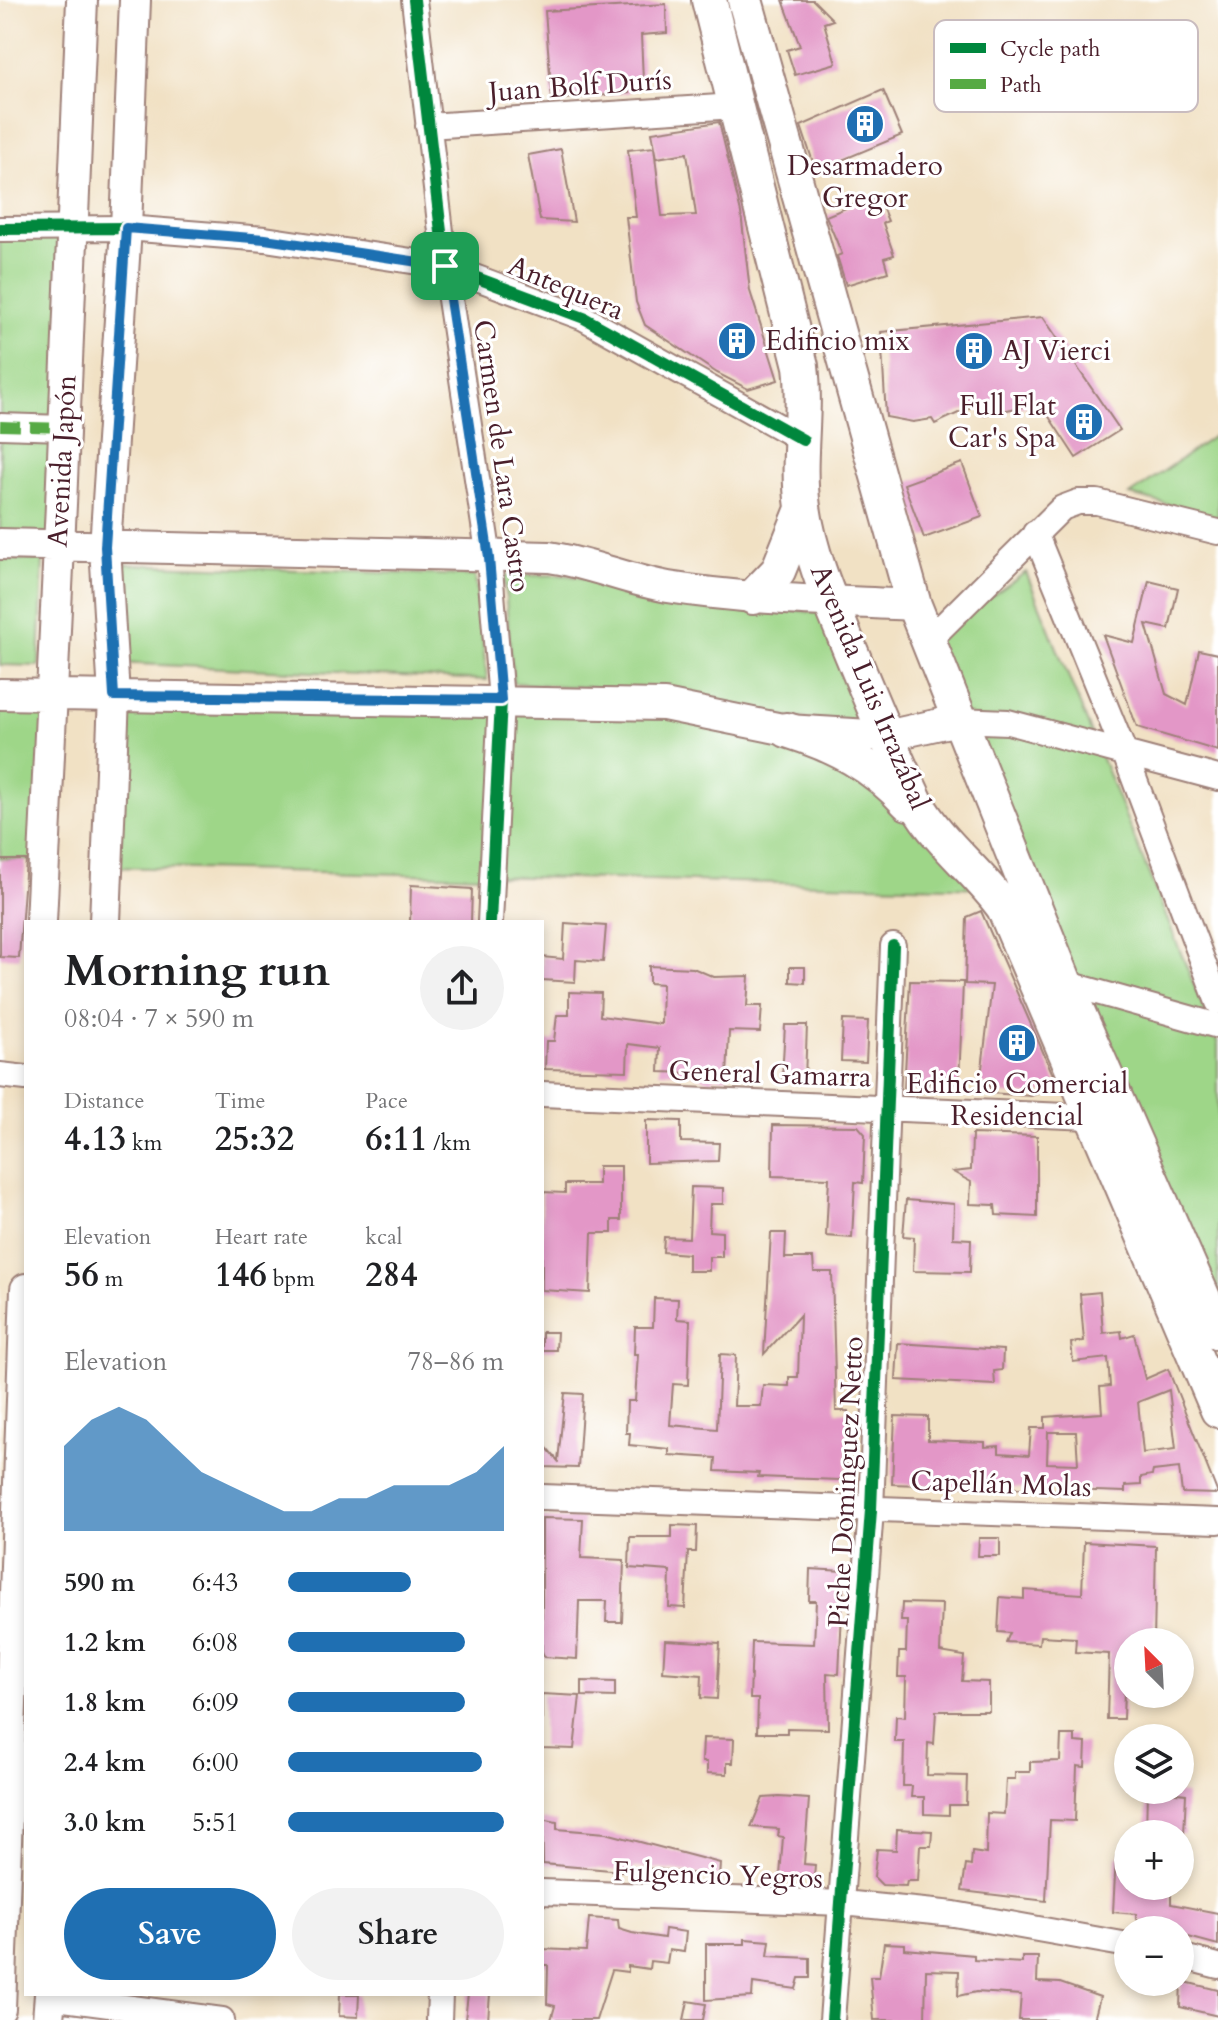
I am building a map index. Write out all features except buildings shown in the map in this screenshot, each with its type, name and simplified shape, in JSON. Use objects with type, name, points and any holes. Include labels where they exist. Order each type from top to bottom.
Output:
[{"type":"highway","name":"Avenida Luis Irrazábal","points":[[709,0],[801,366],[806,403],[799,476],[811,549],[886,736],[932,830],[974,870],[1004,908],[1218,1410]]},
{"type":"highway","points":[[745,0],[914,605],[1065,983],[1218,1332]]},
{"type":"highway","points":[[753,597],[778,571],[803,509]]},
{"type":"highway","points":[[787,730],[853,756],[882,777],[932,830]]},
{"type":"main road","name":"Avenida Japón","points":[[41,920],[55,697],[58,546],[82,0]]},
{"type":"main road","name":"Avenida Japón","points":[[105,920],[114,696],[105,547],[126,228],[135,0]]},
{"type":"main road","points":[[0,544],[489,558],[549,557],[580,562],[666,587],[753,597],[914,605]]},
{"type":"main road","points":[[0,694],[664,705],[787,730],[886,736],[958,720]]},
{"type":"main road","points":[[0,2009],[10,1873],[15,1466],[24,1321]]},
{"type":"street","name":"Carmen de Lara Castro","points":[[414,0],[445,266],[489,558],[501,700],[490,920]]},
{"type":"street","name":"Juan Bolf Durís","points":[[428,126],[735,106]]},
{"type":"street","name":"Antequera","points":[[0,229],[126,228],[265,239],[445,266],[584,318],[803,440]]},
{"type":"street","points":[[0,426],[64,428]]},
{"type":"street","points":[[928,641],[1062,508],[1088,502],[1218,532]]},
{"type":"street","points":[[1035,533],[1125,754],[1218,1002]]},
{"type":"street","points":[[958,720],[994,719],[1218,778]]},
{"type":"street","name":"Piche Dominguez Netto","points":[[832,2020],[871,1510],[893,946]]},
{"type":"street","points":[[1065,983],[1218,1026]]},
{"type":"street","points":[[0,1075],[24,1078]]},
{"type":"street","name":"General Gamarra","points":[[544,1094],[1091,1117]]},
{"type":"street","name":"Capellán Molas","points":[[544,1497],[1218,1521]]},
{"type":"street","name":"Fulgencio Yegros","points":[[544,1892],[843,1903],[954,1914],[1114,1943]]},
{"type":"street","points":[[1194,1960],[1218,1966]]},
{"type":"street","points":[[439,2020],[440,1996]]},
{"type":"street","points":[[49,2004],[222,2020]]},
{"type":"green space","points":[[0,229],[74,230],[58,546],[0,544]]},
{"type":"green space","points":[[1218,433],[1218,517],[1130,495]]},
{"type":"green space","points":[[0,559],[43,560],[39,666],[0,665]]},
{"type":"green space","points":[[120,564],[475,576],[487,680],[117,663]]},
{"type":"green space","points":[[1026,572],[1218,1044],[1218,1305],[928,641]]},
{"type":"green space","points":[[564,575],[823,614],[867,721],[788,718],[669,692],[513,683],[504,576]]},
{"type":"green space","points":[[0,694],[55,697],[44,862],[0,858]]},
{"type":"green space","points":[[114,696],[664,705],[823,741],[990,888],[108,867]]},
{"type":"marked path","points":[[0,426],[64,428]]},
{"type":"cycle path","points":[[414,0],[445,266],[489,558],[501,700],[490,920]]},
{"type":"cycle path","points":[[0,229],[126,228],[265,239],[445,266],[584,318],[803,440]]},
{"type":"cycle path","points":[[832,2020],[871,1510],[893,946]]},
{"type":"place","name":"Desarmadero Gregor","points":[[865,124]]},
{"type":"place","name":"Edificio mix","points":[[737,341]]},
{"type":"place","name":"AJ Vierci","points":[[974,351]]},
{"type":"place","name":"Full Flat Car's Spa","points":[[1084,422]]},
{"type":"place","name":"Edificio Comercial Residencial","points":[[1017,1043]]},
{"type":"route","points":[[126,228],[265,239],[445,266],[489,558],[501,700],[114,696],[105,547],[126,228]]}]
